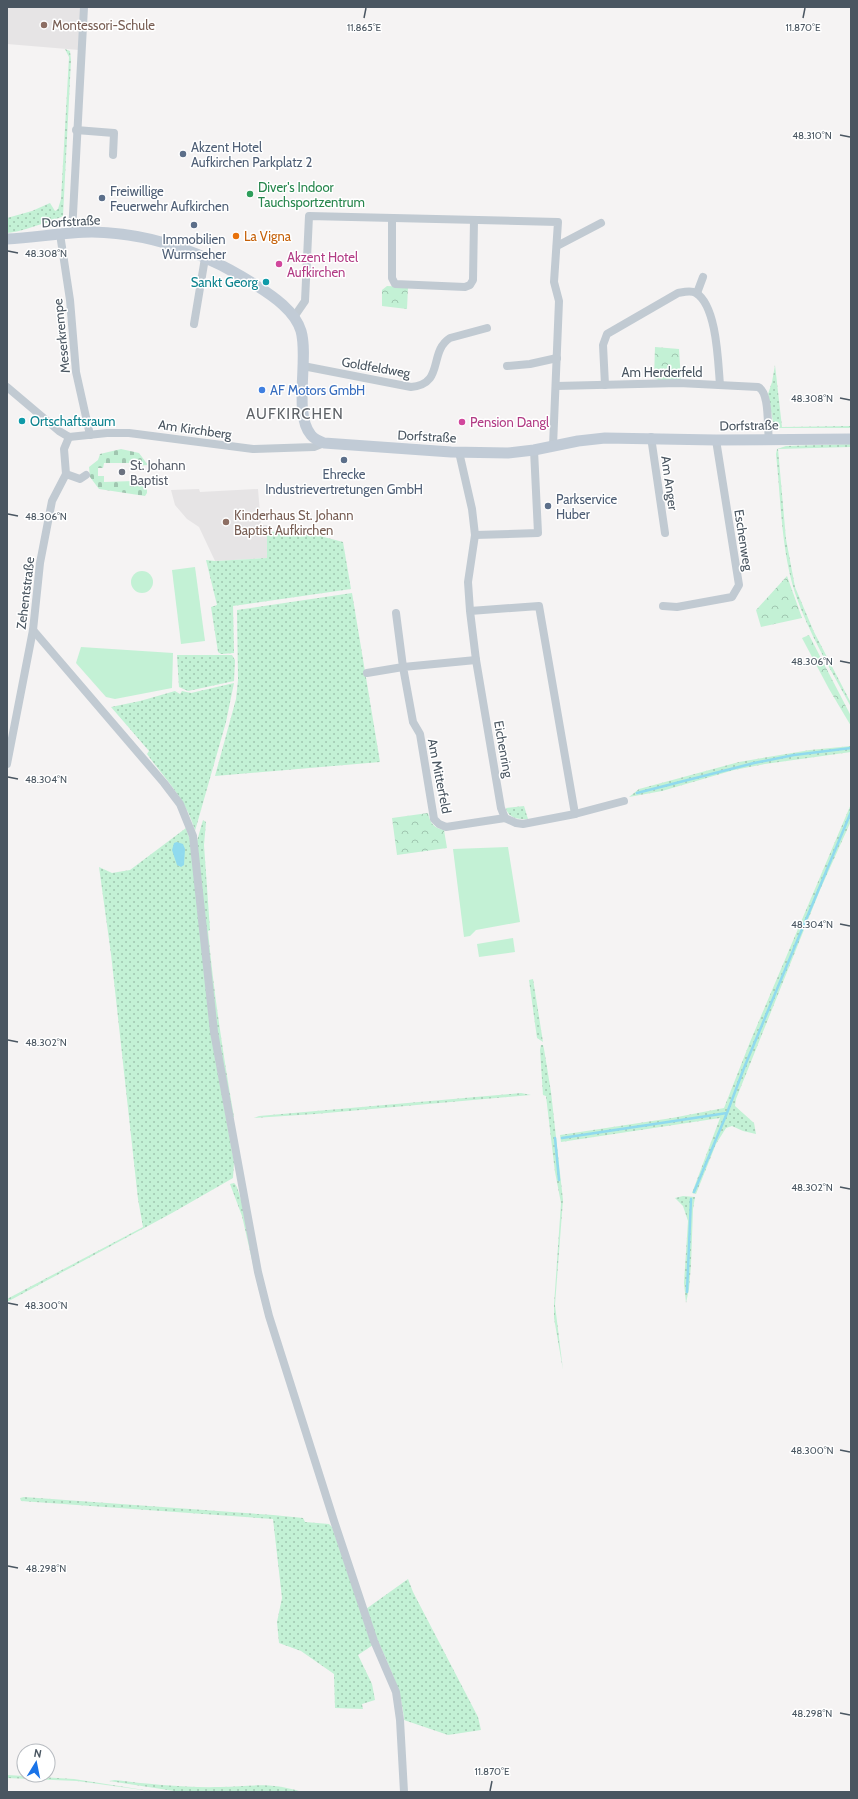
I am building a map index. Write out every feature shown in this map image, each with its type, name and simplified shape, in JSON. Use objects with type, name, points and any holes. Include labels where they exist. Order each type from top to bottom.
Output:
[{"type":"street","points":[[72,233],[76,130],[84,7]]},
{"type":"street","points":[[76,130],[114,132],[113,155]]},
{"type":"street","points":[[294,317],[305,301],[309,216],[558,222],[554,282],[559,301],[553,446]]},
{"type":"street","points":[[392,219],[393,282],[399,285],[458,286],[468,286],[472,282],[474,220]]},
{"type":"street","points":[[557,246],[602,223]]},
{"type":"street","name":"Dorfstraße","points":[[7,239],[72,233],[106,233],[148,239],[206,258],[233,271],[279,302],[294,317],[301,330],[303,350],[302,390],[306,428],[312,436],[324,443],[459,452],[508,452],[534,450],[605,438],[716,440],[848,439]]},
{"type":"street","name":"Meserkrempe","points":[[60,234],[70,300],[76,372],[90,435]]},
{"type":"street","points":[[194,324],[206,258]]},
{"type":"street","points":[[697,293],[703,277]]},
{"type":"street","name":"Am Herderfeld","points":[[604,384],[603,345],[607,334],[678,293],[687,291],[697,293],[705,304],[713,325],[720,384]]},
{"type":"street","name":"Goldfeldweg","points":[[303,366],[412,387],[420,386],[430,380],[436,366],[440,349],[444,342],[450,338],[487,328]]},
{"type":"street","points":[[507,366],[535,363],[557,358]]},
{"type":"street","name":"Am Herderfeld","points":[[556,386],[604,384],[720,384],[754,386],[762,388],[765,396],[769,440]]},
{"type":"street","points":[[7,386],[59,431],[69,437],[64,449],[66,474],[80,479],[86,475]]},
{"type":"street","name":"Am Kirchberg","points":[[69,437],[107,432],[129,433],[253,449],[314,447],[324,443]]},
{"type":"street","points":[[298,447],[306,443],[312,436]]},
{"type":"street","name":"Am Anger","points":[[651,438],[665,533]]},
{"type":"street","name":"Eschenweg","points":[[663,606],[678,607],[732,597],[739,585],[716,440]]},
{"type":"street","points":[[475,535],[538,534],[534,450]]},
{"type":"street","name":"Eichenring","points":[[459,452],[472,509],[475,535],[468,582],[476,660],[501,808],[505,818]]},
{"type":"street","name":"Zehentstraße","points":[[7,764],[33,630],[40,563],[52,501],[66,474]]},
{"type":"street","points":[[470,611],[539,606],[575,814]]},
{"type":"street","name":"Am Mitterfeld","points":[[396,613],[412,722],[420,734],[434,818],[439,824],[446,827],[505,818]]},
{"type":"street","points":[[33,630],[164,783],[180,804],[193,836],[214,1032],[258,1272],[269,1316],[334,1521],[374,1641],[396,1692],[400,1720],[404,1792]]},
{"type":"street","points":[[367,673],[403,667],[476,660]]},
{"type":"street","points":[[505,818],[516,823],[523,824],[575,814],[624,802]]},
{"type":"shaded area","name":"Montessori-Schule","points":[[7,7],[82,7],[79,50],[7,44]]},
{"type":"shaded area","name":"Kinderhaus St. Johann Baptist Aufkirchen","points":[[199,489],[200,492],[258,489],[261,525],[267,525],[268,558],[215,561],[199,527],[187,519],[175,505],[171,490]]},
{"type":"green space","points":[[65,49],[70,51],[71,60],[63,216],[50,220],[50,222],[7,233],[7,218],[32,211],[50,203],[55,211],[58,209],[61,199],[69,57]]},
{"type":"green space","points":[[387,286],[408,287],[407,309],[382,306],[382,290]]},
{"type":"green space","points":[[655,347],[679,349],[681,381],[658,380],[654,378]]},
{"type":"green space","points":[[775,365],[782,427],[851,426],[851,428],[774,428],[768,394]]},
{"type":"green space","points":[[851,444],[851,447],[778,449],[786,539],[795,587],[814,632],[851,703],[851,707],[806,622],[795,593],[790,576],[784,542],[776,454],[777,449],[786,446]]},
{"type":"green space","points":[[121,449],[139,453],[148,465],[131,466],[131,463],[104,463],[103,468],[98,468],[98,476],[104,476],[104,482],[133,481],[133,483],[139,483],[139,478],[147,480],[147,493],[145,496],[99,489],[90,477],[89,467],[98,460],[100,454]]},
{"type":"green space","points":[[301,531],[343,542],[351,589],[233,606],[234,653],[221,654],[218,652],[211,607],[217,605],[206,560],[215,561],[267,558],[267,532]]},
{"type":"green space","points":[[195,567],[205,641],[181,644],[172,570]]},
{"type":"green space","points":[[142,571],[150,574],[153,582],[150,590],[142,593],[134,590],[131,582],[134,574]]},
{"type":"green space","points":[[787,576],[802,618],[761,627],[756,610]]},
{"type":"green space","points":[[352,593],[380,762],[215,776],[236,699],[238,680],[237,610]]},
{"type":"green space","points":[[809,635],[851,716],[851,726],[829,689],[802,638]]},
{"type":"green space","points":[[81,647],[173,653],[172,688],[115,699],[106,697],[76,663]]},
{"type":"green space","points":[[177,655],[232,655],[235,660],[234,681],[188,691],[179,687]]},
{"type":"green space","points":[[234,683],[226,722],[195,831],[187,809],[147,754],[149,751],[111,707],[140,701],[175,691],[180,694],[182,691],[191,693]]},
{"type":"green space","points":[[851,746],[851,752],[765,764],[734,770],[662,791],[629,797],[639,789],[739,762],[810,750]]},
{"type":"green space","points":[[851,804],[851,821],[820,890],[736,1099],[735,1106],[754,1123],[756,1134],[743,1131],[732,1126],[726,1128],[716,1144],[696,1194],[692,1193],[720,1118],[561,1142],[560,1135],[672,1118],[724,1108],[750,1042]]},
{"type":"green space","points":[[524,806],[528,819],[514,818],[509,814],[506,808]]},
{"type":"green space","points":[[428,813],[433,824],[444,830],[447,848],[397,855],[392,818]]},
{"type":"green space","points":[[203,820],[206,822],[204,845],[210,930],[208,931],[210,954],[219,1024],[234,1117],[232,1117],[216,1027],[197,841]]},
{"type":"green space","points":[[186,828],[190,840],[214,1051],[234,1162],[233,1178],[172,1213],[7,1302],[7,1299],[143,1227],[138,1199],[111,954],[99,867],[112,873],[130,870]]},
{"type":"green space","points":[[508,847],[520,922],[476,930],[470,936],[464,937],[453,849]]},
{"type":"green space","points":[[513,938],[515,952],[479,957],[477,944]]},
{"type":"green space","points":[[533,979],[543,1042],[537,1038],[529,980]]},
{"type":"green space","points":[[541,1045],[543,1045],[544,1049],[551,1092],[563,1200],[555,1305],[563,1370],[554,1318],[561,1203],[555,1172],[546,1096],[543,1095]]},
{"type":"green space","points":[[521,1093],[531,1095],[254,1118],[259,1116]]},
{"type":"green space","points":[[234,1183],[241,1200],[245,1216],[260,1295],[242,1216],[230,1184]]},
{"type":"green space","points":[[683,1196],[695,1197],[693,1209],[689,1289],[686,1303],[684,1283],[688,1221],[683,1206],[675,1198]]},
{"type":"green space","points":[[24,1497],[273,1515],[303,1518],[305,1522],[329,1524],[332,1527],[373,1645],[358,1655],[372,1684],[375,1700],[362,1704],[363,1709],[335,1708],[334,1674],[301,1651],[279,1643],[277,1622],[282,1598],[273,1519],[21,1501],[20,1498]]},
{"type":"green space","points":[[408,1579],[413,1592],[478,1717],[481,1730],[448,1735],[404,1720],[399,1692],[366,1609]]},
{"type":"green space","points":[[7,1775],[16,1776],[16,1778],[7,1778]]},
{"type":"green space","points":[[56,1778],[74,1779],[157,1792],[77,1781],[56,1780]]},
{"type":"green space","points":[[115,1780],[195,1787],[270,1786],[302,1792],[181,1792],[109,1781]]},
{"type":"water","points":[[177,842],[183,844],[185,849],[184,865],[181,867],[177,865],[172,850],[174,843]]},
{"type":"waterway","points":[[637,793],[754,763],[794,755],[851,748]]},
{"type":"waterway","points":[[562,1138],[727,1113],[744,1068],[851,812]]},
{"type":"waterway","points":[[694,1192],[727,1113]]},
{"type":"waterway","points":[[555,1138],[559,1180]]},
{"type":"waterway","points":[[687,1292],[691,1199]]},
{"type":"place","name":"Montessori-Schule","points":[[44,25]]},
{"type":"place","name":"Akzent Hotel Aufkirchen Parkplatz 2","points":[[183,154]]},
{"type":"place","name":"Diver's Indoor Tauchsportzentrum","points":[[250,194]]},
{"type":"place","name":"Freiwillige Feuerwehr Aufkirchen","points":[[102,198]]},
{"type":"place","name":"Immobilien Wurmseher","points":[[194,225]]},
{"type":"place","name":"La Vigna","points":[[236,236]]},
{"type":"place","name":"Akzent Hotel Aufkirchen","points":[[279,264]]},
{"type":"place","name":"Sankt Georg","points":[[266,282]]},
{"type":"place","name":"AF Motors GmbH","points":[[262,390]]},
{"type":"place","name":"Ortschaftsraum","points":[[22,421]]},
{"type":"place","name":"Pension Dangl","points":[[462,422]]},
{"type":"place","name":"Ehrecke Industrievertretungen GmbH","points":[[344,460]]},
{"type":"place","name":"St. Johann Baptist","points":[[122,472]]},
{"type":"place","name":"Parkservice Huber","points":[[548,506]]},
{"type":"place","name":"Kinderhaus St. Johann Baptist Aufkirchen","points":[[226,522]]},
{"type":"district","name":"AUFKIRCHEN","points":[[295,414]]}]
